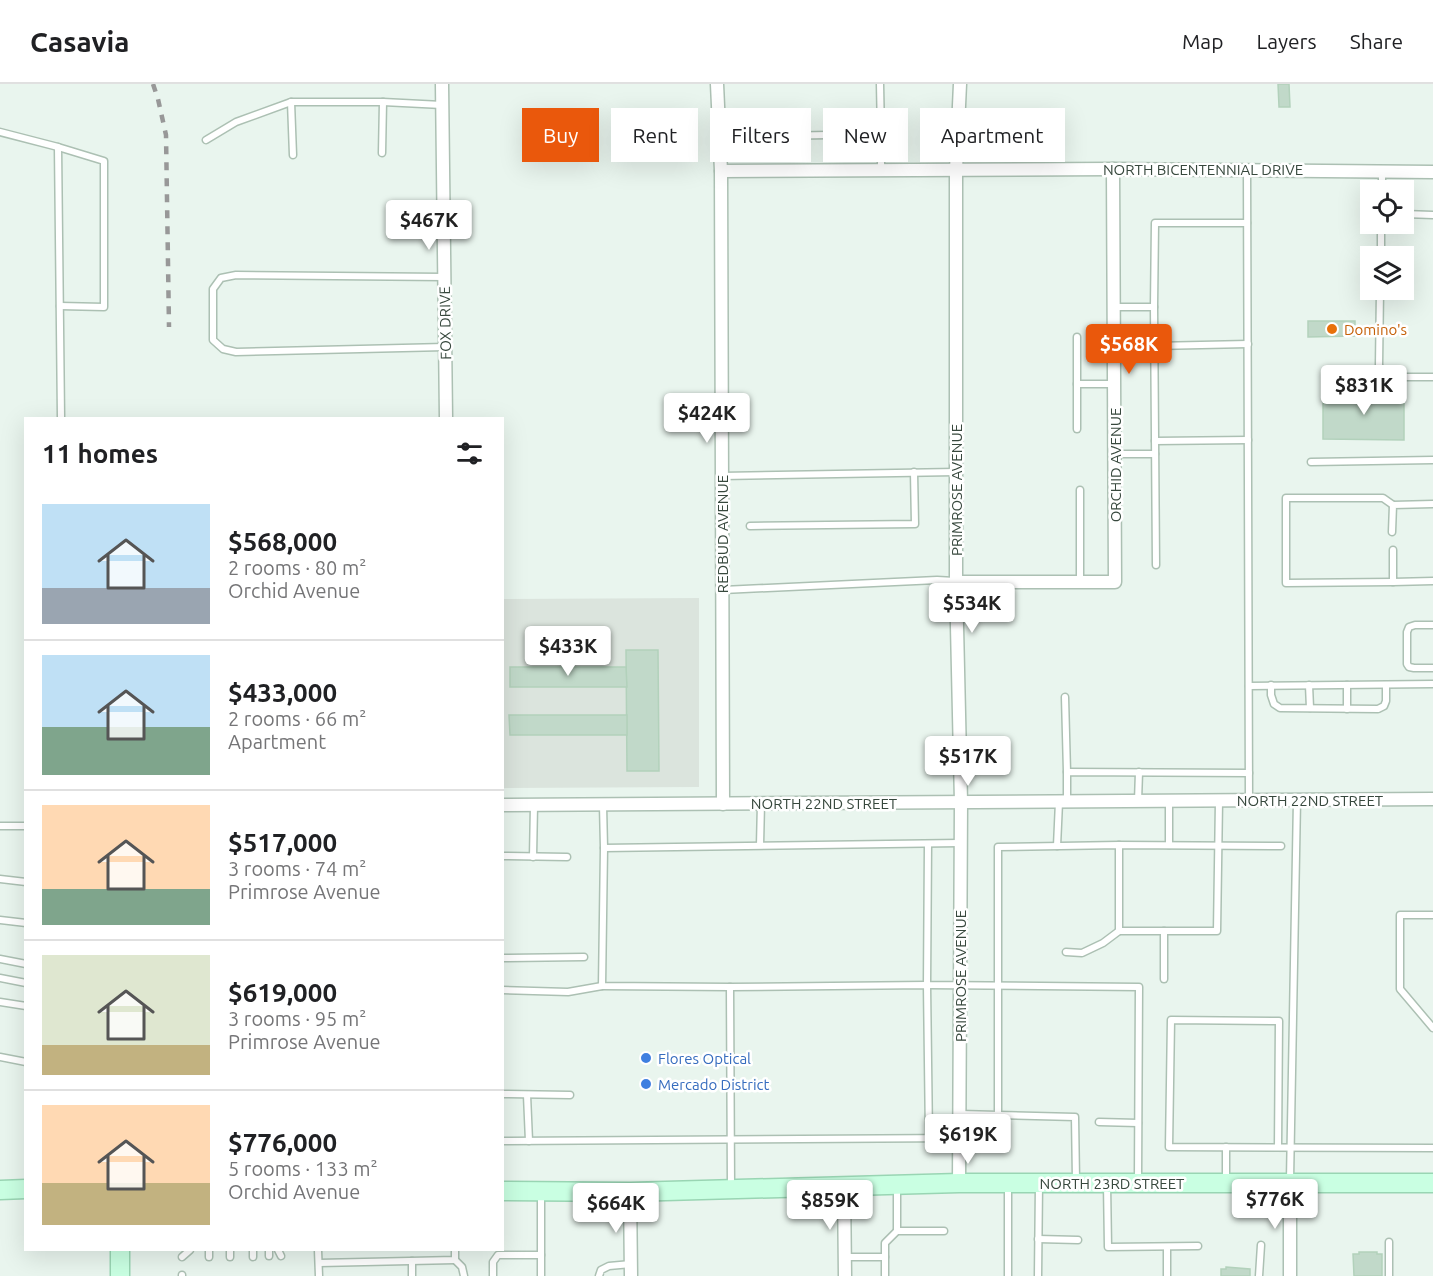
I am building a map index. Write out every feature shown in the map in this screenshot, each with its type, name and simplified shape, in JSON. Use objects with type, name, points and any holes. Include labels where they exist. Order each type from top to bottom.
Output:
[{"type":"main road","name":"NORTH 23RD STREET","points":[[504,1191],[630,1192],[959,1183],[1433,1183]]},
{"type":"main road","points":[[0,1190],[24,1189]]},
{"type":"main road","points":[[120,1251],[120,1276]]},
{"type":"street","name":"FOX DRIVE","points":[[442,84],[446,417]]},
{"type":"street","name":"REDBUD AVENUE","points":[[717,84],[719,108]]},
{"type":"street","name":"PRIMROSE AVENUE","points":[[959,1183],[960,802],[956,582],[956,170],[960,84]]},
{"type":"street","name":"REDBUD AVENUE","points":[[722,162],[723,804]]},
{"type":"street","name":"ORCHID AVENUE","points":[[1080,582],[1115,582],[1113,169]]},
{"type":"street","name":"NORTH BICENTENNIAL DRIVE","points":[[722,171],[1247,169],[1433,172]]},
{"type":"street","points":[[956,582],[1080,582]]},
{"type":"street","name":"NORTH 22ND STREET","points":[[504,805],[1433,799]]},
{"type":"street","points":[[1290,1184],[1290,1276]]},
{"type":"street","points":[[844,1187],[845,1276]]},
{"type":"street","points":[[630,1192],[631,1270]]},
{"type":"lane","points":[[879,84],[879,108]]},
{"type":"lane","points":[[206,140],[236,122],[291,102],[383,102],[442,105]]},
{"type":"lane","points":[[291,102],[293,155]]},
{"type":"lane","points":[[382,153],[383,102]]},
{"type":"lane","points":[[0,132],[104,161],[104,307],[60,306]]},
{"type":"lane","points":[[58,147],[61,417]]},
{"type":"lane","points":[[881,162],[881,170]]},
{"type":"lane","points":[[1247,169],[1249,801]]},
{"type":"lane","points":[[1382,171],[1382,180]]},
{"type":"lane","points":[[1414,214],[1433,215]]},
{"type":"lane","points":[[1156,565],[1155,223],[1247,223]]},
{"type":"lane","points":[[444,277],[236,274],[221,278],[213,289],[213,340],[223,349],[236,352],[445,347]]},
{"type":"lane","points":[[1380,300],[1379,365],[1382,374],[1389,377],[1433,377]]},
{"type":"lane","points":[[1114,307],[1154,307]]},
{"type":"lane","points":[[1077,337],[1077,429]]},
{"type":"lane","points":[[1154,346],[1248,344]]},
{"type":"lane","points":[[1077,384],[1114,384]]},
{"type":"lane","points":[[1155,441],[1248,440]]},
{"type":"lane","points":[[1114,454],[1155,454]]},
{"type":"lane","points":[[1311,462],[1433,460]]},
{"type":"lane","points":[[750,526],[915,524],[914,472]]},
{"type":"lane","points":[[722,476],[956,472]]},
{"type":"lane","points":[[1080,490],[1080,582]]},
{"type":"lane","points":[[1433,504],[1393,505],[1383,498],[1286,498],[1286,583],[1433,581]]},
{"type":"lane","points":[[1392,532],[1393,505]]},
{"type":"lane","points":[[1393,550],[1393,582]]},
{"type":"lane","points":[[722,590],[937,580],[956,582]]},
{"type":"lane","points":[[1433,625],[1409,627],[1407,663],[1414,669],[1433,668]]},
{"type":"lane","points":[[1249,686],[1433,684]]},
{"type":"lane","points":[[1271,685],[1274,704],[1280,708],[1378,709],[1384,706],[1386,701],[1386,685]]},
{"type":"lane","points":[[1309,685],[1310,708]]},
{"type":"lane","points":[[1347,685],[1347,708]]},
{"type":"lane","points":[[1058,846],[1067,772],[1065,697]]},
{"type":"lane","points":[[1067,772],[1249,773]]},
{"type":"lane","points":[[1138,801],[1139,772]]},
{"type":"lane","points":[[1290,1184],[1297,800]]},
{"type":"lane","points":[[1169,801],[1169,846]]},
{"type":"lane","points":[[1066,952],[1082,953],[1103,943],[1119,931],[1217,931],[1219,801]]},
{"type":"lane","points":[[760,803],[760,845]]},
{"type":"lane","points":[[602,986],[603,804]]},
{"type":"lane","points":[[533,857],[534,805]]},
{"type":"lane","points":[[0,826],[24,826]]},
{"type":"lane","points":[[604,848],[960,843]]},
{"type":"lane","points":[[928,844],[929,1138]]},
{"type":"lane","points":[[1119,845],[1119,931]]},
{"type":"lane","points":[[998,1115],[998,847],[1281,846]]},
{"type":"lane","points":[[504,856],[567,857]]},
{"type":"lane","points":[[0,879],[24,882]]},
{"type":"lane","points":[[1433,915],[1400,915],[1400,989],[1433,1028]]},
{"type":"lane","points":[[0,920],[24,923]]},
{"type":"lane","points":[[1164,931],[1164,979]]},
{"type":"lane","points":[[504,958],[584,957]]},
{"type":"lane","points":[[0,959],[24,964]]},
{"type":"lane","points":[[0,978],[24,983]]},
{"type":"lane","points":[[504,990],[568,992],[602,986],[1139,987],[1138,1183]]},
{"type":"lane","points":[[730,987],[731,1190]]},
{"type":"lane","points":[[0,1002],[24,1006]]},
{"type":"lane","points":[[1278,1147],[1279,1021],[1171,1020],[1169,1147],[1433,1148]]},
{"type":"lane","points":[[0,1057],[24,1062]]},
{"type":"lane","points":[[504,1094],[570,1095]]},
{"type":"lane","points":[[527,1095],[530,1141]]},
{"type":"lane","points":[[960,1114],[1075,1117],[1076,1184]]},
{"type":"lane","points":[[1099,1122],[1138,1123]]},
{"type":"lane","points":[[504,1141],[960,1138]]},
{"type":"lane","points":[[1226,1147],[1226,1184]]},
{"type":"lane","points":[[1008,1183],[1008,1276]]},
{"type":"lane","points":[[1038,1276],[1039,1183]]},
{"type":"lane","points":[[1107,1183],[1107,1247],[1198,1246]]},
{"type":"lane","points":[[885,1276],[885,1243],[897,1231],[897,1185]]},
{"type":"lane","points":[[541,1191],[541,1276]]},
{"type":"lane","points":[[897,1231],[944,1231]]},
{"type":"lane","points":[[1038,1239],[1078,1240]]},
{"type":"lane","points":[[1389,1242],[1389,1276]]},
{"type":"lane","points":[[1259,1276],[1261,1245]]},
{"type":"lane","points":[[1167,1246],[1167,1276]]},
{"type":"lane","points":[[182,1257],[190,1251]]},
{"type":"lane","points":[[191,1251],[193,1257]]},
{"type":"lane","points":[[230,1251],[230,1257]]},
{"type":"lane","points":[[253,1251],[253,1257]]},
{"type":"lane","points":[[318,1251],[319,1276]]},
{"type":"lane","points":[[455,1251],[455,1260],[462,1267],[464,1276]]},
{"type":"lane","points":[[493,1276],[493,1262],[498,1255],[541,1255]]},
{"type":"lane","points":[[845,1257],[885,1257]]},
{"type":"lane","points":[[319,1263],[455,1260]]},
{"type":"lane","points":[[412,1261],[412,1276]]},
{"type":"lane","points":[[599,1276],[601,1270],[609,1266],[631,1270]]},
{"type":"shaded area","points":[[699,598],[699,787],[504,788],[504,599]]},
{"type":"building","points":[[1278,84],[1289,84],[1290,107],[1279,107]]},
{"type":"building","name":"Domino's","points":[[1308,321],[1355,321],[1355,336],[1308,337]]},
{"type":"building","points":[[1323,392],[1404,392],[1404,440],[1323,439]]},
{"type":"building","points":[[626,650],[658,650],[659,771],[627,771]]},
{"type":"building","points":[[510,667],[626,667],[627,687],[510,687]]},
{"type":"building","points":[[509,715],[627,715],[627,735],[510,735]]},
{"type":"building","points":[[1359,1252],[1382,1254],[1382,1276],[1354,1276],[1353,1254],[1359,1254]]},
{"type":"building","points":[[1226,1267],[1250,1269],[1250,1276],[1221,1276],[1221,1269],[1226,1269]]},
{"type":"railway","points":[[153,84],[166,135],[169,327]]},
{"type":"place","name":"Domino's","points":[[1332,329]]},
{"type":"place","name":"Flores Optical","points":[[646,1058]]},
{"type":"place","name":"Mercado District","points":[[646,1084]]}]
